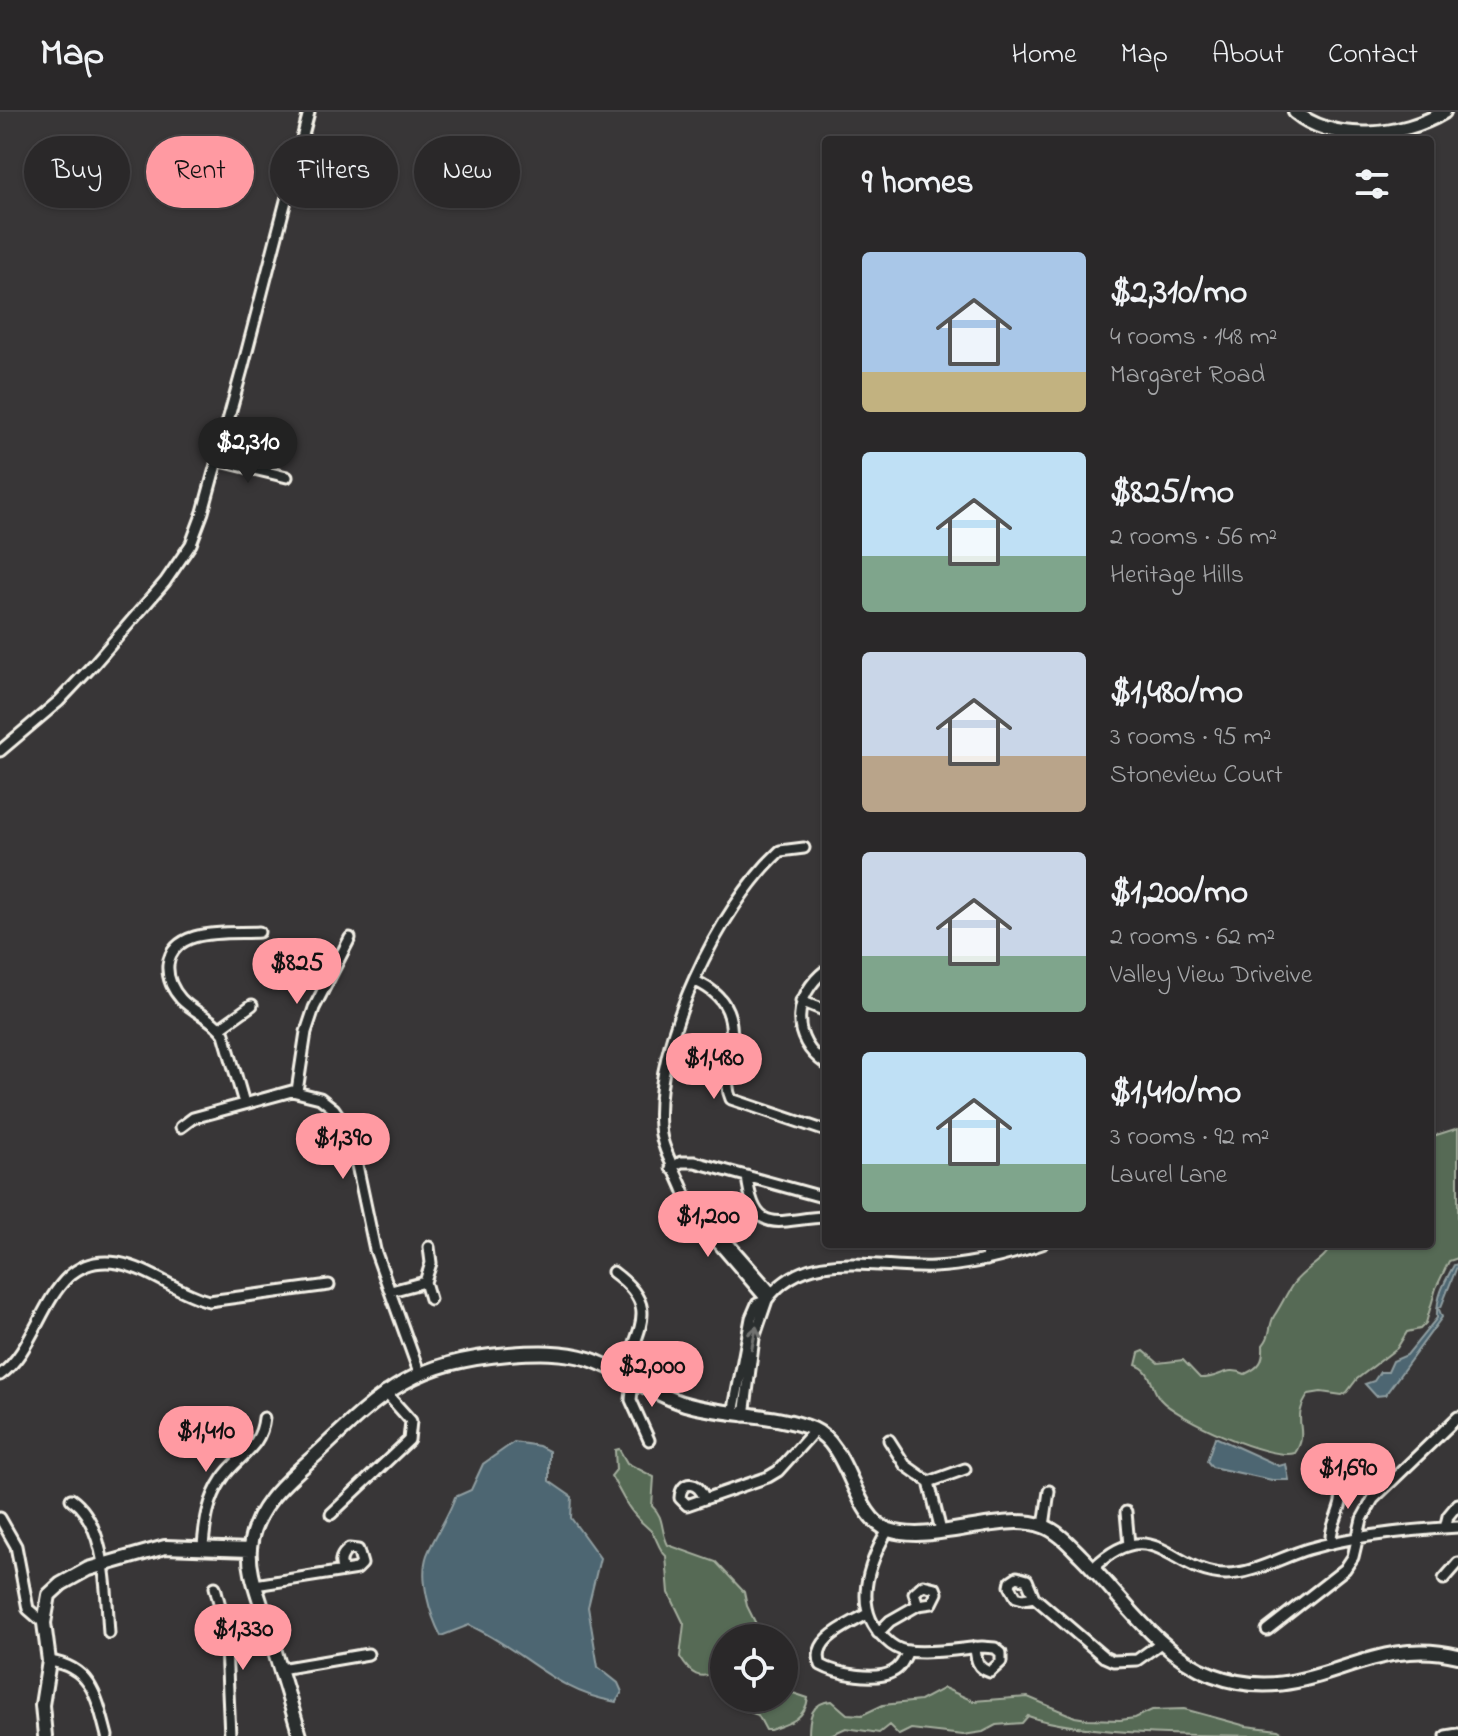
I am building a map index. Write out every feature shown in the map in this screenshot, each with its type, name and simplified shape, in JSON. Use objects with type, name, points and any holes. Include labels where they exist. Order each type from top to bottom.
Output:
[{"type":"street","points":[[0,751],[59,701],[94,664],[182,559],[199,526],[309,112]]},
{"type":"street","points":[[1295,112],[1324,127],[1375,133],[1418,125],[1444,112]]},
{"type":"street","points":[[217,460],[287,477]]},
{"type":"street","points":[[769,1296],[688,1208],[660,1131],[662,1076],[679,1019],[735,902],[780,851],[804,848]]},
{"type":"street","points":[[244,1103],[229,1048],[220,1028],[183,1001],[172,987],[168,963],[177,945],[190,937],[259,932]]},
{"type":"street","points":[[297,1091],[306,1032],[314,1008],[350,938]]},
{"type":"street","points":[[822,974],[811,984],[801,1001],[800,1028],[805,1043],[822,1060]]},
{"type":"street","points":[[695,981],[722,997],[731,1021],[727,1091],[731,1099],[822,1130]]},
{"type":"street","points":[[801,1001],[822,1009]]},
{"type":"street","points":[[220,1028],[252,1005]]},
{"type":"street","points":[[181,1127],[193,1118],[297,1091],[320,1098],[334,1109],[350,1132],[367,1222],[419,1372]]},
{"type":"street","points":[[671,1168],[689,1161],[822,1197]]},
{"type":"street","points":[[747,1176],[749,1195],[767,1221],[774,1224],[822,1217]]},
{"type":"street","points":[[429,1247],[431,1263],[425,1282],[430,1299]]},
{"type":"street","points":[[986,1248],[987,1260]]},
{"type":"street","points":[[738,1415],[754,1338],[769,1296],[796,1276],[828,1263],[933,1267],[987,1260],[1028,1248]]},
{"type":"street","points":[[0,1375],[23,1348],[59,1286],[71,1272],[84,1265],[102,1262],[140,1269],[192,1296],[209,1301],[329,1285]]},
{"type":"street","points":[[613,1272],[637,1293],[642,1307],[642,1320],[626,1367],[621,1373]]},
{"type":"street","points":[[391,1291],[425,1282]]},
{"type":"street","points":[[300,1736],[255,1585],[250,1550],[257,1521],[273,1497],[385,1392],[419,1372],[470,1359],[549,1352],[581,1357],[621,1373],[669,1399],[738,1415],[795,1423],[815,1430],[834,1448],[870,1514],[888,1530],[941,1531],[1018,1523],[1044,1526],[1069,1544],[1162,1642],[1208,1673],[1259,1687],[1305,1681],[1364,1660],[1398,1652],[1429,1651],[1458,1656]]},
{"type":"street","points":[[633,1380],[631,1400],[649,1440]]},
{"type":"street","points":[[331,1514],[409,1440],[411,1421],[385,1392]]},
{"type":"street","points":[[1267,1630],[1345,1569],[1353,1557],[1362,1519],[1373,1499],[1458,1417]]},
{"type":"street","points":[[203,1546],[211,1501],[222,1478],[258,1441],[264,1418]]},
{"type":"street","points":[[704,1498],[720,1496],[778,1471],[815,1430]]},
{"type":"street","points":[[889,1440],[905,1465],[929,1482],[941,1531]]},
{"type":"street","points":[[929,1482],[965,1469]]},
{"type":"street","points":[[1318,1477],[1341,1489],[1343,1497],[1330,1535],[1331,1543]]},
{"type":"street","points":[[1044,1526],[1049,1491]]},
{"type":"street","points":[[71,1499],[86,1514],[104,1565],[109,1633]]},
{"type":"street","points":[[1445,1528],[1448,1516],[1458,1504]]},
{"type":"street","points":[[1126,1512],[1129,1545]]},
{"type":"street","points":[[0,1518],[16,1546],[28,1609],[44,1623]]},
{"type":"street","points":[[1093,1568],[1129,1545],[1163,1548],[1206,1570],[1226,1574],[1331,1543],[1458,1527]]},
{"type":"street","points":[[888,1530],[874,1556],[866,1584],[867,1614],[878,1633],[889,1643],[908,1651],[975,1647]]},
{"type":"street","points":[[45,1736],[42,1705],[49,1661],[44,1623],[49,1595],[61,1584],[104,1565],[165,1547],[250,1550]]},
{"type":"street","points":[[1444,1579],[1458,1563]]},
{"type":"street","points":[[255,1585],[343,1570]]},
{"type":"street","points":[[215,1587],[225,1625],[230,1736]]},
{"type":"street","points":[[1034,1597],[1097,1653],[1113,1661],[1137,1660],[1162,1642]]},
{"type":"street","points":[[878,1633],[890,1621],[918,1605]]},
{"type":"street","points":[[225,1625],[263,1613]]},
{"type":"street","points":[[867,1614],[826,1640],[820,1649],[821,1665],[846,1672],[882,1675],[898,1669],[908,1651]]},
{"type":"street","points":[[280,1669],[368,1654]]},
{"type":"street","points":[[49,1661],[70,1664],[87,1680],[99,1706],[107,1736]]},
{"type":"street","points":[[1446,1736],[1458,1734]]},
{"type":"green space","points":[[1458,1128],[1458,1258],[1449,1261],[1436,1288],[1426,1323],[1420,1329],[1407,1332],[1397,1348],[1357,1379],[1342,1395],[1309,1394],[1301,1411],[1301,1438],[1295,1453],[1266,1451],[1224,1436],[1184,1417],[1160,1399],[1146,1371],[1136,1365],[1139,1353],[1144,1351],[1158,1363],[1183,1360],[1200,1378],[1233,1371],[1245,1374],[1260,1363],[1272,1320],[1293,1284],[1330,1248],[1434,1248],[1434,1136]]},
{"type":"green space","points":[[619,1449],[627,1463],[654,1477],[652,1506],[659,1515],[668,1545],[716,1562],[744,1592],[756,1624],[710,1624],[710,1674],[696,1674],[680,1657],[684,1624],[669,1593],[666,1556],[652,1532],[631,1510],[611,1476],[616,1470],[615,1450]]},
{"type":"green space","points":[[944,1688],[973,1701],[1028,1697],[1087,1719],[1120,1720],[1135,1718],[1152,1710],[1184,1709],[1246,1726],[1278,1730],[1288,1736],[1116,1731],[1051,1723],[1028,1716],[1022,1723],[996,1725],[983,1732],[963,1735],[911,1729],[899,1735],[889,1725],[879,1733],[846,1728],[828,1736],[809,1736],[812,1712],[819,1704],[832,1701],[847,1714],[862,1715],[883,1705],[920,1701]]},
{"type":"green space","points":[[798,1695],[808,1698],[799,1716],[783,1726],[766,1730],[758,1715],[750,1712],[798,1712]]},
{"type":"water","points":[[1458,1264],[1441,1307],[1438,1307],[1442,1317],[1385,1395],[1376,1396],[1365,1384],[1374,1381],[1380,1372],[1388,1372],[1393,1361],[1407,1355],[1437,1318],[1438,1303],[1441,1290],[1454,1265]]},
{"type":"water","points":[[1215,1437],[1279,1466],[1286,1464],[1289,1480],[1272,1480],[1212,1467],[1207,1461]]},
{"type":"water","points":[[514,1442],[549,1451],[549,1481],[572,1497],[571,1518],[600,1558],[588,1607],[598,1667],[618,1683],[622,1692],[616,1702],[594,1697],[557,1680],[469,1625],[441,1636],[433,1618],[424,1574],[430,1548],[455,1497],[471,1490],[483,1464]]}]
